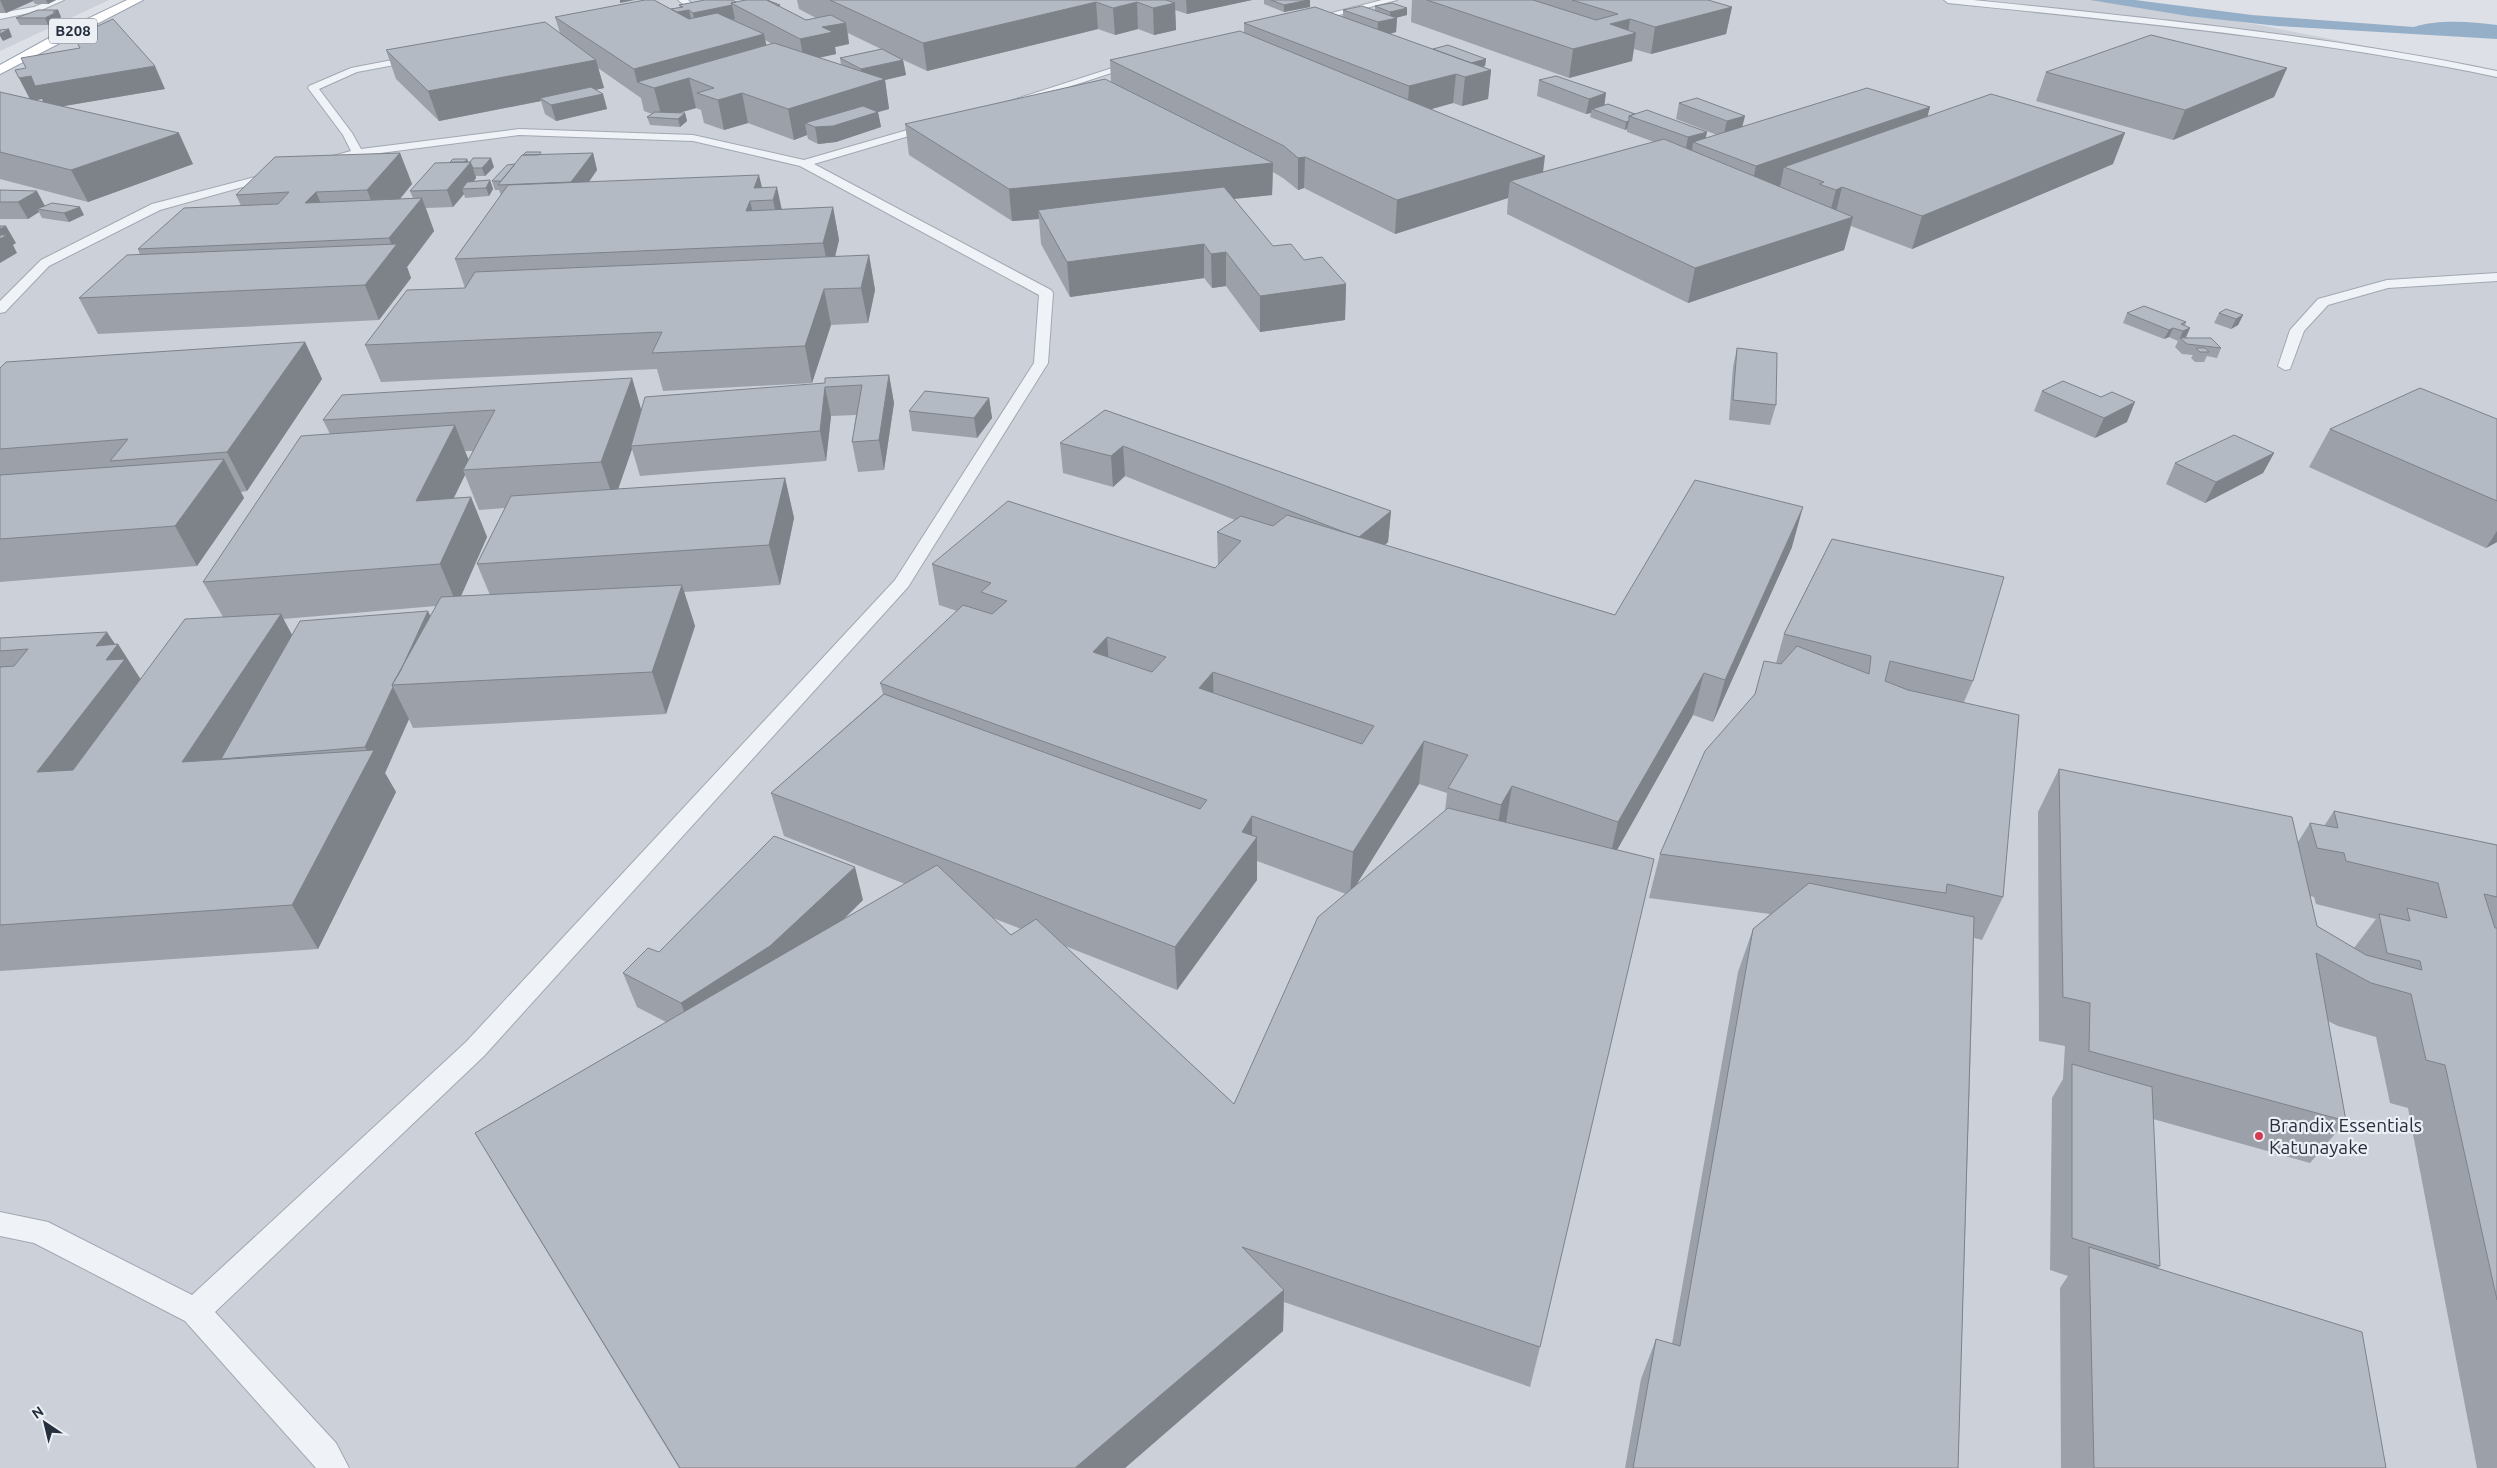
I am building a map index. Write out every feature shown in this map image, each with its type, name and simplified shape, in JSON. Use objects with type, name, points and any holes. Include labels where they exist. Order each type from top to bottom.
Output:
[{"type":"main road","name":"B208","points":[[3,67],[137,0]]},
{"type":"lane","points":[[0,16],[36,9],[60,0]]},
{"type":"lane","points":[[672,9],[695,5],[682,0]]},
{"type":"lane","points":[[1300,22],[1394,0]]},
{"type":"lane","points":[[1948,0],[2217,28],[2406,55],[2497,74]]},
{"type":"lane","points":[[356,153],[348,135],[313,88],[354,70],[431,55]]},
{"type":"lane","points":[[1001,106],[1150,59]]},
{"type":"lane","points":[[804,163],[945,122]]},
{"type":"lane","points":[[195,1312],[475,1049],[902,583],[1041,363],[1046,292],[804,163],[693,138],[519,132],[356,153],[309,166]]},
{"type":"lane","points":[[0,309],[45,263],[156,207],[290,171]]},
{"type":"lane","points":[[2285,366],[2297,330],[2323,302],[2387,284],[2497,277]]},
{"type":"lane","points":[[0,1224],[38,1232],[195,1312],[325,1454],[333,1468]]},
{"type":"shaded area","points":[[0,0],[109,0],[0,51]]},
{"type":"shaded area","points":[[139,0],[2105,0],[2259,25],[2497,72],[2497,1468],[0,1468],[0,66]]},
{"type":"water","points":[[2090,0],[2135,0],[2252,15],[2414,27],[2445,22],[2487,24],[2497,25],[2497,39],[2278,26],[2188,16]]},
{"type":"building","points":[[645,0],[654,0],[689,19],[717,13],[764,34],[634,69],[555,17]]},
{"type":"building","points":[[705,0],[732,0],[736,2],[731,3],[732,5],[693,13],[689,10],[677,12],[671,9],[683,7],[679,5]]},
{"type":"building","points":[[746,0],[767,0],[806,20],[831,15],[846,23],[822,27],[833,32],[800,39],[731,3]]},
{"type":"building","points":[[830,0],[1166,0],[1175,3],[1153,8],[1137,2],[1113,8],[1096,2],[923,43]]},
{"type":"building","points":[[1271,0],[1308,0],[1284,5]]},
{"type":"building","points":[[1427,0],[1533,0],[1596,20],[1618,14],[1572,0],[1708,0],[1732,7],[1655,27],[1630,19],[1610,24],[1636,33],[1573,49]]},
{"type":"building","points":[[1392,3],[1407,8],[1390,12],[1375,6]]},
{"type":"building","points":[[1362,6],[1397,18],[1378,22],[1343,10]]},
{"type":"building","points":[[1315,7],[1491,70],[1465,77],[1456,74],[1409,86],[1244,23]]},
{"type":"building","points":[[38,10],[58,10],[45,18],[16,18]]},
{"type":"building","points":[[113,19],[155,66],[35,86],[31,76],[19,78],[15,70],[26,68],[21,58],[80,48],[74,37]]},
{"type":"building","points":[[545,22],[596,60],[428,91],[386,50]]},
{"type":"building","points":[[9,29],[0,34],[0,30]]},
{"type":"building","points":[[1240,31],[1545,156],[1397,200],[1305,157],[1298,158],[1284,146],[1110,60]]},
{"type":"building","points":[[2151,35],[2287,68],[2185,110],[2046,72]]},
{"type":"building","points":[[774,43],[885,79],[788,109],[742,93],[718,100],[697,93],[714,88],[689,78],[654,88],[637,82]]},
{"type":"building","points":[[1448,45],[1486,59],[1471,63],[1433,49]]},
{"type":"building","points":[[882,49],[903,60],[861,69],[840,58]]},
{"type":"building","points":[[1556,76],[1606,93],[1589,99],[1539,80]]},
{"type":"building","points":[[1105,79],[1273,163],[1009,189],[905,124]]},
{"type":"building","points":[[591,87],[603,94],[551,105],[540,98]]},
{"type":"building","points":[[1867,88],[1930,107],[1756,166],[1693,142]]},
{"type":"building","points":[[0,92],[179,133],[71,170],[0,152]]},
{"type":"building","points":[[1991,94],[2125,133],[1922,216],[1842,187],[1836,190],[1819,184],[1824,182],[1784,167]]},
{"type":"building","points":[[1697,98],[1745,116],[1727,121],[1679,103]]},
{"type":"building","points":[[1608,104],[1635,114],[1629,116],[1629,121],[1626,122],[1592,109]]},
{"type":"building","points":[[863,106],[878,112],[833,126],[815,127],[805,123]]},
{"type":"building","points":[[1647,110],[1707,132],[1688,137],[1629,116]]},
{"type":"building","points":[[655,112],[685,113],[678,119],[647,117]]},
{"type":"building","points":[[1664,139],[1853,217],[1695,268],[1510,181]]},
{"type":"building","points":[[526,152],[541,152],[539,155],[523,155]]},
{"type":"building","points":[[400,153],[367,190],[316,192],[305,203],[422,198],[389,238],[138,249],[184,208],[278,204],[289,192],[236,195],[275,157]]},
{"type":"building","points":[[593,153],[571,182],[498,185],[522,155]]},
{"type":"building","points":[[473,158],[491,158],[482,168],[473,168],[470,162]]},
{"type":"building","points":[[453,159],[467,159],[465,162],[450,162]]},
{"type":"building","points":[[471,162],[447,190],[410,191],[435,163]]},
{"type":"building","points":[[515,164],[501,181],[492,181],[507,165]]},
{"type":"building","points":[[759,175],[754,188],[777,187],[773,200],[750,201],[746,211],[833,207],[823,243],[455,259],[508,185]]},
{"type":"building","points":[[490,180],[486,188],[462,189],[467,182]]},
{"type":"building","points":[[1224,187],[1273,246],[1291,244],[1304,260],[1322,257],[1346,284],[1260,296],[1226,252],[1211,254],[1204,244],[1067,262],[1038,210]]},
{"type":"building","points":[[0,190],[37,191],[18,202],[0,202]]},
{"type":"building","points":[[52,203],[80,207],[64,213],[37,209]]},
{"type":"building","points":[[397,244],[365,285],[79,298],[127,255]]},
{"type":"building","points":[[869,255],[861,288],[824,289],[805,346],[652,353],[662,332],[365,345],[407,290],[465,288],[475,272]]},
{"type":"building","points":[[2144,306],[2186,322],[2181,324],[2190,328],[2183,331],[2173,328],[2169,330],[2127,313]]},
{"type":"building","points":[[2226,309],[2243,315],[2236,319],[2219,313]]},
{"type":"building","points":[[2180,338],[2211,338],[2221,348],[2187,344]]},
{"type":"building","points":[[305,342],[227,452],[110,461],[128,439],[0,449],[0,368],[6,362]]},
{"type":"building","points":[[1737,348],[1777,353],[1776,405],[1733,400]]},
{"type":"building","points":[[2196,348],[2205,348],[2209,352],[2200,352]]},
{"type":"building","points":[[889,375],[879,440],[852,442],[862,385],[825,387],[820,431],[631,446],[645,397],[825,383],[825,378]]},
{"type":"building","points":[[632,378],[601,462],[463,470],[495,410],[323,420],[342,395]]},
{"type":"building","points":[[2063,381],[2101,397],[2112,392],[2135,402],[2104,418],[2042,391]]},
{"type":"building","points":[[2420,388],[2497,419],[2497,501],[2330,429]]},
{"type":"building","points":[[925,391],[989,398],[974,418],[909,411]]},
{"type":"building","points":[[1105,410],[1391,511],[1359,537],[1123,446],[1111,456],[1060,443]]},
{"type":"building","points":[[455,425],[416,501],[471,497],[440,564],[203,582],[301,436]]},
{"type":"building","points":[[2234,435],[2274,453],[2216,482],[2175,463]]},
{"type":"building","points":[[224,459],[175,526],[0,539],[0,475]]},
{"type":"building","points":[[785,478],[769,545],[477,564],[511,496]]},
{"type":"building","points":[[1695,480],[1803,507],[1725,680],[1704,673],[1618,822],[1512,786],[1501,805],[1448,788],[1468,755],[1424,741],[1353,852],[1252,816],[1242,832],[1257,837],[1175,947],[771,793],[884,694],[1200,809],[1207,800],[880,683],[963,605],[992,614],[1007,601],[981,592],[991,583],[932,564],[1008,501],[1215,568],[1241,541],[1217,532],[1241,516],[1273,526],[1287,515],[1615,615]],"holes":[[[1107,637],[1166,657],[1152,672],[1093,652]],[[1213,672],[1374,726],[1362,744],[1199,688]]]},
{"type":"building","points":[[1832,539],[2004,577],[1973,681],[1890,661],[1885,681],[1908,690],[2019,715],[2003,897],[1947,884],[1946,893],[1660,854],[1705,751],[1755,694],[1764,661],[1781,664],[1797,646],[1869,674],[1871,656],[1784,634]]},
{"type":"building","points":[[682,585],[652,672],[392,685],[441,597]]},
{"type":"building","points":[[428,611],[400,672],[392,685],[393,687],[365,747],[221,759],[300,621]]},
{"type":"building","points":[[281,614],[182,762],[374,750],[292,905],[0,925],[0,667],[14,666],[28,649],[0,651],[0,638],[107,632],[96,646],[118,644],[106,660],[125,659],[37,772],[73,770],[185,619]]},
{"type":"building","points":[[2059,769],[2292,817],[2317,926],[2366,955],[2422,970],[2420,961],[2387,953],[2379,914],[2410,921],[2407,908],[2447,918],[2438,883],[2346,861],[2344,853],[2317,848],[2310,823],[2338,828],[2334,811],[2497,845],[2497,897],[2484,894],[2495,928],[2497,928],[2497,1300],[2445,1065],[2426,1060],[2411,994],[2371,983],[2316,953],[2346,1121],[2089,1051],[2090,1003],[2063,997]]},
{"type":"building","points":[[1448,808],[1654,859],[1540,1347],[1242,1247],[1284,1290],[1075,1468],[680,1468],[475,1133],[937,865],[1011,935],[1036,919],[1234,1104],[1318,917]]},
{"type":"building","points":[[774,836],[855,867],[770,946],[681,1003],[623,973],[648,948],[659,952]]},
{"type":"building","points":[[1809,883],[1974,917],[1958,1468],[1633,1468],[1656,1339],[1680,1346],[1753,929]]},
{"type":"building","points":[[2072,1064],[2152,1087],[2160,1266],[2072,1238]]},
{"type":"building","points":[[2089,1247],[2362,1332],[2386,1468],[2094,1468]]},
{"type":"place","name":"Brandix Essentials Katunayake","points":[[2259,1136]]}]
